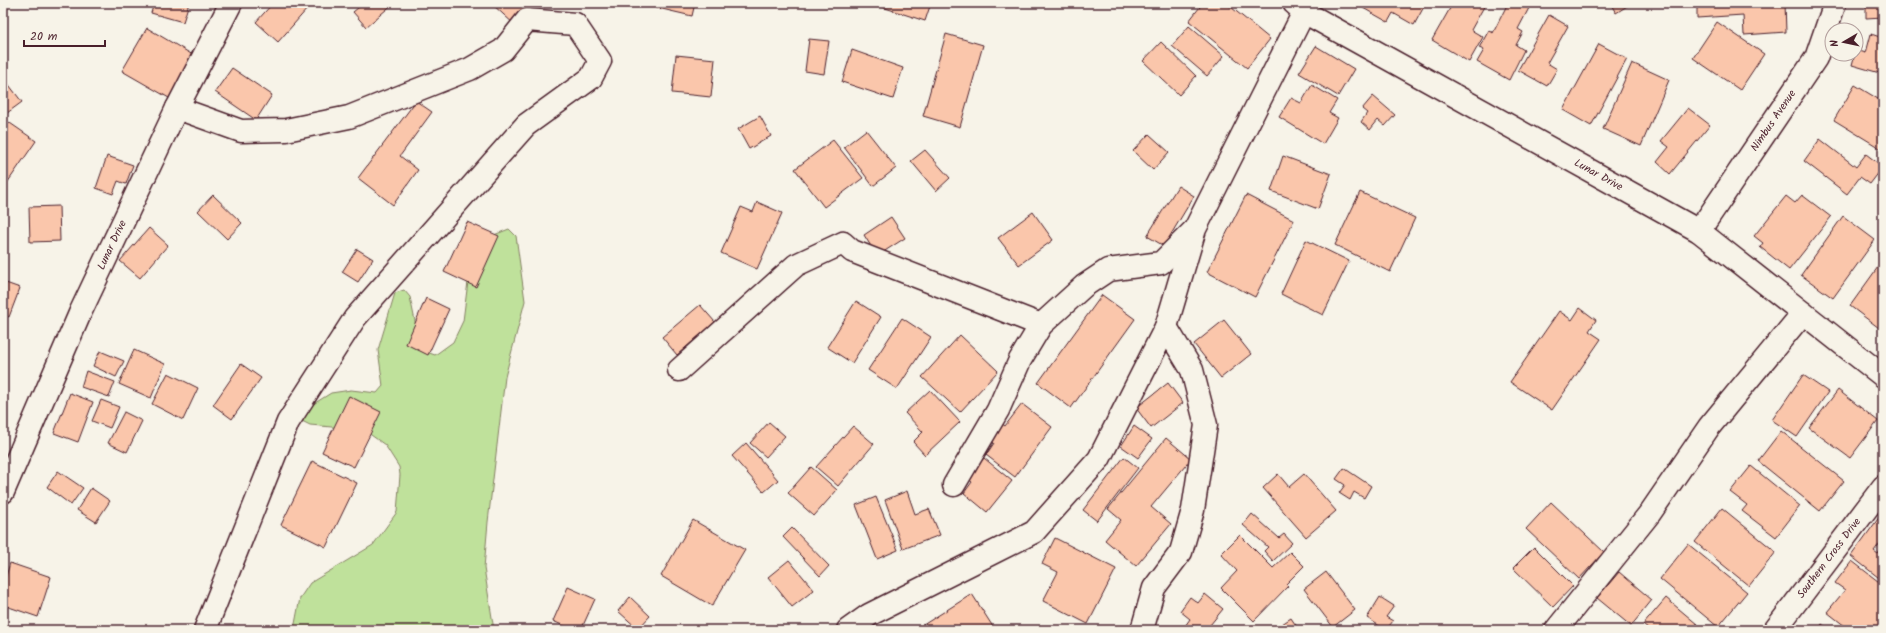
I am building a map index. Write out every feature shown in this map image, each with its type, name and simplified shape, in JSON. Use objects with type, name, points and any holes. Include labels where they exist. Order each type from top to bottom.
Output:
[{"type":"street","name":"Lunar Drive","points":[[3,492],[81,311],[177,108],[231,3]]},
{"type":"street","name":"Nimbus Avenue","points":[[1699,231],[1816,58],[1835,3]]},
{"type":"street","name":"Lunar Drive","points":[[1299,7],[1699,231],[1883,376]]},
{"type":"street","points":[[848,630],[870,615],[1034,532],[1098,459],[1166,327],[1195,229],[1299,7]]},
{"type":"street","points":[[177,108],[241,131],[286,130],[349,116],[470,69],[503,50],[527,20],[575,24],[600,61],[591,78],[526,125],[355,318],[288,422],[204,630]]},
{"type":"street","points":[[954,485],[998,410],[1020,360],[1041,325],[1084,286],[1108,270],[1161,263],[1195,229]]},
{"type":"street","points":[[680,370],[796,265],[842,243],[852,251],[1041,325]]},
{"type":"street","points":[[1556,630],[1650,513],[1709,427],[1803,313]]},
{"type":"street","points":[[1142,630],[1154,588],[1181,552],[1193,510],[1206,425],[1192,370],[1166,327]]},
{"type":"street","name":"Southern Cross Drive","points":[[1775,630],[1883,487]]},
{"type":"green space","points":[[509,229],[516,236],[525,301],[505,377],[488,522],[484,568],[494,630],[338,630],[339,627],[294,629],[300,598],[310,583],[373,545],[397,512],[400,475],[399,467],[385,445],[364,430],[310,425],[302,421],[299,413],[331,393],[351,390],[377,393],[383,386],[378,350],[395,293],[404,290],[410,297],[421,350],[435,355],[453,342],[463,321],[471,258],[484,239]]},
{"type":"building","points":[[154,3],[189,3],[183,22],[151,13]]},
{"type":"building","points":[[273,3],[303,3],[308,8],[278,42],[256,22]]},
{"type":"building","points":[[364,3],[394,3],[366,27],[353,12]]},
{"type":"building","points":[[534,3],[515,25],[492,4]]},
{"type":"building","points":[[650,3],[695,3],[692,16],[649,6]]},
{"type":"building","points":[[877,3],[931,3],[925,21],[876,5]]},
{"type":"building","points":[[1203,3],[1226,3],[1270,39],[1247,68],[1189,21]]},
{"type":"building","points":[[1361,3],[1426,3],[1414,25],[1393,13],[1388,22],[1363,8],[1365,5]]},
{"type":"building","points":[[1453,3],[1486,3],[1471,30],[1483,37],[1469,62],[1432,40]]},
{"type":"building","points":[[1508,3],[1520,3],[1529,8],[1518,29],[1523,32],[1516,45],[1524,50],[1509,80],[1477,62],[1484,50],[1479,48],[1489,30],[1493,33]]},
{"type":"building","points":[[1610,3],[1632,3],[1616,13]]},
{"type":"building","points":[[1697,3],[1785,3],[1786,32],[1744,35],[1743,15],[1697,18]]},
{"type":"building","points":[[1866,3],[1883,3],[1883,17],[1866,18]]},
{"type":"building","points":[[1549,15],[1568,26],[1547,63],[1557,69],[1547,86],[1518,70]]},
{"type":"building","points":[[1717,22],[1764,54],[1740,90],[1693,58]]},
{"type":"building","points":[[1189,26],[1224,56],[1207,76],[1172,46]]},
{"type":"building","points":[[147,28],[193,55],[169,98],[122,71]]},
{"type":"building","points":[[946,34],[983,45],[960,127],[923,116]]},
{"type":"building","points":[[1871,34],[1883,38],[1883,74],[1852,65],[1853,62],[1864,62],[1864,52],[1866,53]]},
{"type":"building","points":[[809,39],[829,41],[824,74],[805,71]]},
{"type":"building","points":[[1161,42],[1196,76],[1179,95],[1143,61]]},
{"type":"building","points":[[1599,44],[1627,59],[1591,126],[1563,110]]},
{"type":"building","points":[[1316,46],[1354,69],[1338,96],[1299,73]]},
{"type":"building","points":[[852,50],[903,68],[893,99],[842,82]]},
{"type":"building","points":[[676,55],[715,59],[711,97],[672,93]]},
{"type":"building","points":[[1632,63],[1669,80],[1641,146],[1603,129]]},
{"type":"building","points":[[232,68],[272,95],[256,120],[215,92]]},
{"type":"building","points":[[3,77],[22,102],[3,116]]},
{"type":"building","points":[[1312,85],[1337,100],[1329,113],[1338,118],[1323,144],[1279,117],[1291,98],[1301,103]]},
{"type":"building","points":[[1855,85],[1883,102],[1883,150],[1834,120]]},
{"type":"building","points":[[1373,96],[1395,115],[1385,126],[1378,120],[1370,130],[1361,122],[1367,113],[1362,109]]},
{"type":"building","points":[[416,101],[432,112],[400,156],[418,170],[393,205],[358,178]]},
{"type":"building","points":[[1688,108],[1710,125],[1670,174],[1657,162],[1669,147],[1661,141]]},
{"type":"building","points":[[760,116],[771,136],[749,149],[738,129]]},
{"type":"building","points":[[7,121],[36,141],[3,189],[3,126]]},
{"type":"building","points":[[866,130],[896,168],[873,186],[844,147]]},
{"type":"building","points":[[1149,134],[1169,152],[1153,170],[1133,151]]},
{"type":"building","points":[[1820,139],[1856,167],[1866,154],[1883,167],[1870,184],[1860,177],[1847,194],[1804,161]]},
{"type":"building","points":[[833,140],[863,178],[824,207],[795,169]]},
{"type":"building","points":[[925,150],[950,178],[936,191],[911,161]]},
{"type":"building","points":[[107,156],[133,165],[126,184],[118,181],[113,194],[96,188]]},
{"type":"building","points":[[1283,156],[1331,174],[1318,209],[1271,191]]},
{"type":"building","points":[[1178,186],[1194,196],[1164,246],[1147,236]]},
{"type":"building","points":[[1360,192],[1415,218],[1390,272],[1335,245]]},
{"type":"building","points":[[213,195],[242,223],[227,239],[198,211]]},
{"type":"building","points":[[1246,195],[1294,220],[1255,297],[1207,272]]},
{"type":"building","points":[[1802,195],[1831,217],[1789,270],[1760,247],[1763,243],[1754,236],[1786,196],[1795,203]]},
{"type":"building","points":[[757,202],[782,213],[757,269],[721,253],[741,207],[753,212]]},
{"type":"building","points":[[59,206],[60,241],[30,242],[29,207]]},
{"type":"building","points":[[1033,212],[1053,240],[1019,265],[998,238]]},
{"type":"building","points":[[1843,216],[1875,240],[1833,298],[1801,275]]},
{"type":"building","points":[[891,217],[905,238],[877,256],[864,235]]},
{"type":"building","points":[[467,222],[499,236],[476,287],[444,272]]},
{"type":"building","points":[[149,228],[168,245],[140,278],[120,261]]},
{"type":"building","points":[[1306,240],[1349,261],[1323,315],[1281,294]]},
{"type":"building","points":[[357,249],[373,259],[358,282],[342,272]]},
{"type":"building","points":[[1883,260],[1883,331],[1850,306]]},
{"type":"building","points":[[3,282],[20,288],[9,317],[3,314]]},
{"type":"building","points":[[1102,295],[1135,319],[1071,408],[1038,383]]},
{"type":"building","points":[[426,298],[449,309],[428,355],[406,344]]},
{"type":"building","points":[[856,301],[881,317],[852,363],[827,347]]},
{"type":"building","points":[[700,305],[715,322],[677,355],[662,337]]},
{"type":"building","points":[[1580,308],[1596,320],[1589,331],[1601,339],[1552,410],[1510,382],[1559,311],[1572,320]]},
{"type":"building","points":[[902,318],[931,337],[897,389],[868,370]]},
{"type":"building","points":[[1224,320],[1251,354],[1221,378],[1194,344]]},
{"type":"building","points":[[960,335],[998,371],[960,412],[922,377]]},
{"type":"building","points":[[134,350],[165,364],[151,398],[119,384]]},
{"type":"building","points":[[100,351],[124,361],[116,377],[93,366]]},
{"type":"building","points":[[241,364],[261,378],[232,419],[213,405]]},
{"type":"building","points":[[86,371],[115,382],[109,397],[81,387]]},
{"type":"building","points":[[168,373],[198,388],[183,420],[152,404]]},
{"type":"building","points":[[1803,375],[1828,392],[1797,437],[1772,420]]},
{"type":"building","points":[[1168,383],[1183,403],[1151,428],[1136,408]]},
{"type":"building","points":[[930,390],[960,422],[925,455],[913,442],[923,432],[905,413]]},
{"type":"building","points":[[1838,390],[1878,421],[1850,458],[1809,428]]},
{"type":"building","points":[[70,393],[93,402],[78,442],[54,433]]},
{"type":"building","points":[[349,396],[381,412],[354,467],[322,452]]},
{"type":"building","points":[[101,400],[119,407],[110,428],[92,421]]},
{"type":"building","points":[[1022,404],[1052,427],[1015,477],[986,455],[994,443],[987,438],[1000,422],[1005,426]]},
{"type":"building","points":[[124,412],[142,421],[127,452],[108,443]]},
{"type":"building","points":[[769,422],[785,436],[766,457],[750,443]]},
{"type":"building","points":[[853,426],[874,444],[838,486],[816,467]]},
{"type":"building","points":[[1134,426],[1152,439],[1138,458],[1121,446]]},
{"type":"building","points":[[1781,431],[1844,481],[1820,511],[1758,461]]},
{"type":"building","points":[[1166,438],[1191,459],[1151,507],[1171,524],[1136,566],[1105,540],[1121,520],[1108,509]]},
{"type":"building","points":[[746,443],[778,480],[764,492],[732,456]]},
{"type":"building","points":[[1124,457],[1138,468],[1097,521],[1083,510]]},
{"type":"building","points":[[984,458],[1012,481],[987,512],[964,493],[972,482],[967,478]]},
{"type":"building","points":[[312,461],[357,483],[326,547],[281,525]]},
{"type":"building","points":[[1751,466],[1800,506],[1776,537],[1742,511],[1747,505],[1730,492]]},
{"type":"building","points":[[811,467],[837,490],[814,516],[788,493]]},
{"type":"building","points":[[1344,468],[1371,486],[1364,498],[1354,492],[1350,500],[1339,493],[1345,485],[1336,479]]},
{"type":"building","points":[[58,471],[83,488],[71,505],[47,487]]},
{"type":"building","points":[[1278,474],[1289,487],[1304,474],[1336,511],[1306,537],[1263,488]]},
{"type":"building","points":[[91,488],[110,501],[96,522],[77,510]]},
{"type":"building","points":[[907,491],[915,514],[929,509],[940,535],[903,549],[885,500]]},
{"type":"building","points":[[876,497],[898,550],[877,559],[856,505]]},
{"type":"building","points":[[1551,502],[1604,552],[1579,579],[1526,529]]},
{"type":"building","points":[[1722,508],[1776,552],[1749,586],[1695,542]]},
{"type":"building","points":[[1883,512],[1883,539],[1874,551],[1878,554],[1883,547],[1883,581],[1851,556]]},
{"type":"building","points":[[1252,514],[1279,538],[1284,534],[1292,543],[1273,561],[1264,551],[1268,547],[1243,525]]},
{"type":"building","points":[[693,520],[745,550],[712,606],[661,576]]},
{"type":"building","points":[[792,528],[829,566],[820,576],[783,537]]},
{"type":"building","points":[[1240,535],[1273,568],[1290,552],[1304,566],[1286,584],[1288,586],[1254,621],[1221,588],[1237,571],[1221,554]]},
{"type":"building","points":[[1055,538],[1116,569],[1088,624],[1043,601],[1058,572],[1042,564]]},
{"type":"building","points":[[1688,544],[1747,592],[1718,627],[1660,579]]},
{"type":"building","points":[[1534,547],[1573,586],[1553,607],[1513,568]]},
{"type":"building","points":[[789,560],[814,590],[792,607],[768,577]]},
{"type":"building","points":[[1852,561],[1883,585],[1883,630],[1850,630],[1827,612],[1845,590],[1835,583]]},
{"type":"building","points":[[10,563],[51,577],[38,617],[3,605],[3,586]]},
{"type":"building","points":[[1326,572],[1355,610],[1333,627],[1304,589]]},
{"type":"building","points":[[1619,572],[1652,600],[1631,626],[1597,598]]},
{"type":"building","points":[[568,587],[595,599],[581,630],[573,630],[553,621]]},
{"type":"building","points":[[972,594],[995,630],[922,630],[920,627]]},
{"type":"building","points":[[1205,594],[1223,609],[1206,630],[1190,630],[1185,626],[1190,619],[1180,611],[1190,597],[1198,603]]},
{"type":"building","points":[[630,597],[650,616],[638,629],[618,611]]},
{"type":"building","points":[[1380,597],[1394,606],[1386,617],[1393,621],[1386,630],[1367,618]]},
{"type":"building","points":[[1666,598],[1704,630],[1649,630],[1643,625]]},
{"type":"building","points":[[1291,618],[1299,630],[1282,630],[1279,626]]},
{"type":"building","points":[[1822,624],[1830,630],[1818,630]]}]
